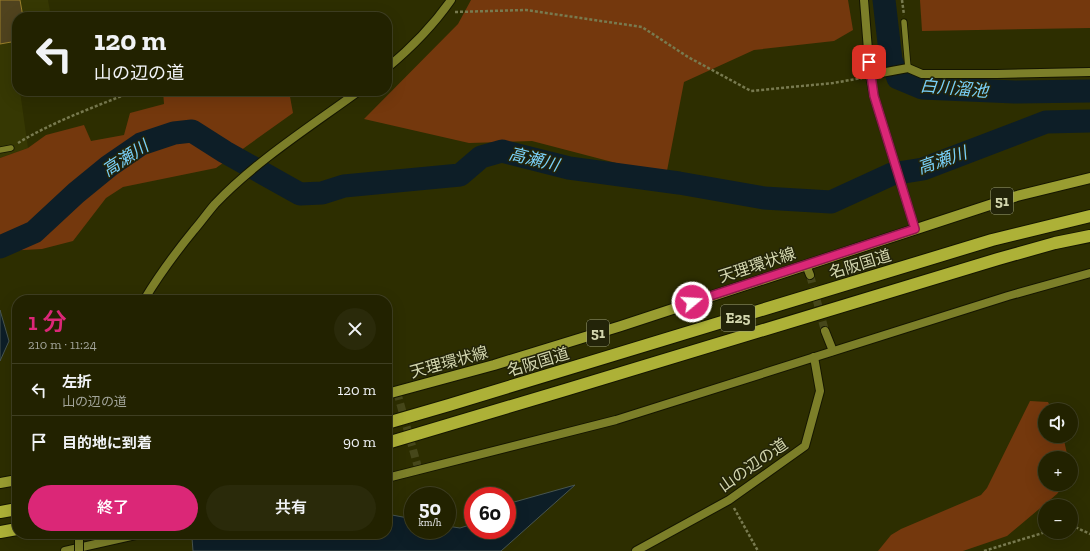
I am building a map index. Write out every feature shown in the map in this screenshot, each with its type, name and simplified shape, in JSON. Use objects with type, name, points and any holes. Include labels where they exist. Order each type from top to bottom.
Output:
[{"type":"highway","name":"名阪国道","points":[[392,422],[524,383],[992,240],[1090,216]]},
{"type":"highway","name":"E25","points":[[392,442],[998,259],[1055,243],[1090,236]]},
{"type":"highway","points":[[0,512],[12,510]]},
{"type":"highway","points":[[0,532],[12,530]]},
{"type":"main road","name":"天理環状線","points":[[392,393],[494,365],[591,335],[1016,196],[1090,178]]},
{"type":"main road","points":[[0,483],[12,481]]},
{"type":"street","points":[[392,64],[412,48],[451,0]]},
{"type":"street","points":[[864,0],[870,75],[874,96],[915,229]]},
{"type":"street","points":[[870,75],[908,68],[922,74],[1090,72]]},
{"type":"street","points":[[147,295],[182,245],[215,204],[270,156],[353,96]]},
{"type":"street","points":[[806,265],[810,275]]},
{"type":"street","points":[[392,477],[616,420],[1008,296],[1090,273]]},
{"type":"street","points":[[826,331],[833,351]]},
{"type":"street","name":"山の辺の道","points":[[636,551],[729,500],[805,446],[820,391],[814,357]]},
{"type":"street","points":[[79,539],[79,551]]},
{"type":"street","points":[[65,551],[118,539]]},
{"type":"lane","points":[[904,22],[908,68]]},
{"type":"lane","points":[[0,150],[11,148]]},
{"type":"path","points":[[902,0],[904,22]]},
{"type":"path","points":[[442,12],[526,10],[642,27],[688,57],[751,92],[833,83],[860,79],[870,75]]},
{"type":"path","points":[[11,148],[32,135],[63,120],[122,96]]},
{"type":"path","points":[[729,500],[758,551]]},
{"type":"path","points":[[1078,528],[1090,534]]},
{"type":"path","points":[[984,551],[1038,534]]},
{"type":"shaded area","points":[[0,0],[48,0],[50,12],[12,12],[12,96],[21,96],[28,148],[0,158]]},
{"type":"shaded area","points":[[471,0],[848,0],[853,30],[834,41],[754,50],[684,82],[666,176],[532,141],[469,143],[364,119],[387,96],[392,96],[392,91],[458,24]]},
{"type":"shaded area","points":[[920,0],[1090,0],[1090,28],[922,31]]},
{"type":"shaded area","points":[[163,96],[290,96],[293,113],[216,168],[123,187],[106,198],[73,241],[42,249],[0,250],[0,158],[28,148],[46,135],[84,125],[91,141],[124,135],[130,113],[164,104]]},
{"type":"shaded area","points":[[1030,401],[1048,402],[1038,403],[1038,443],[1065,443],[1066,451],[1038,451],[1038,491],[1059,491],[1057,494],[1051,499],[1038,499],[1038,510],[1007,536],[963,551],[878,551],[891,535],[901,529],[981,495],[987,488]]},
{"type":"water","points":[[0,310],[9,341],[0,361]]},
{"type":"water","points":[[575,485],[516,538],[516,501]]},
{"type":"water","points":[[392,515],[404,517],[404,539],[456,539],[456,527],[464,527],[464,539],[514,539],[501,551],[193,551],[192,539],[392,539]]},
{"type":"building","points":[[0,0],[20,0],[22,12],[12,12],[12,42],[0,44]]},
{"type":"waterway","name":"白川溜池","points":[[884,0],[891,60],[898,78],[922,88],[1015,92],[1090,91]]},
{"type":"waterway","name":"高瀬川","points":[[0,247],[34,232],[76,193],[109,166],[141,144],[174,133],[192,131],[225,152],[300,194],[322,193],[344,186],[460,175],[481,157],[502,151],[569,168],[679,183],[764,198],[831,202],[892,174],[923,169],[1046,122],[1090,121]]},
{"type":"tunnel","points":[[810,275],[825,331]]},
{"type":"tunnel","points":[[397,392],[419,471]]},
{"type":"route","points":[[692,302],[915,229],[874,96],[869,62]]}]
